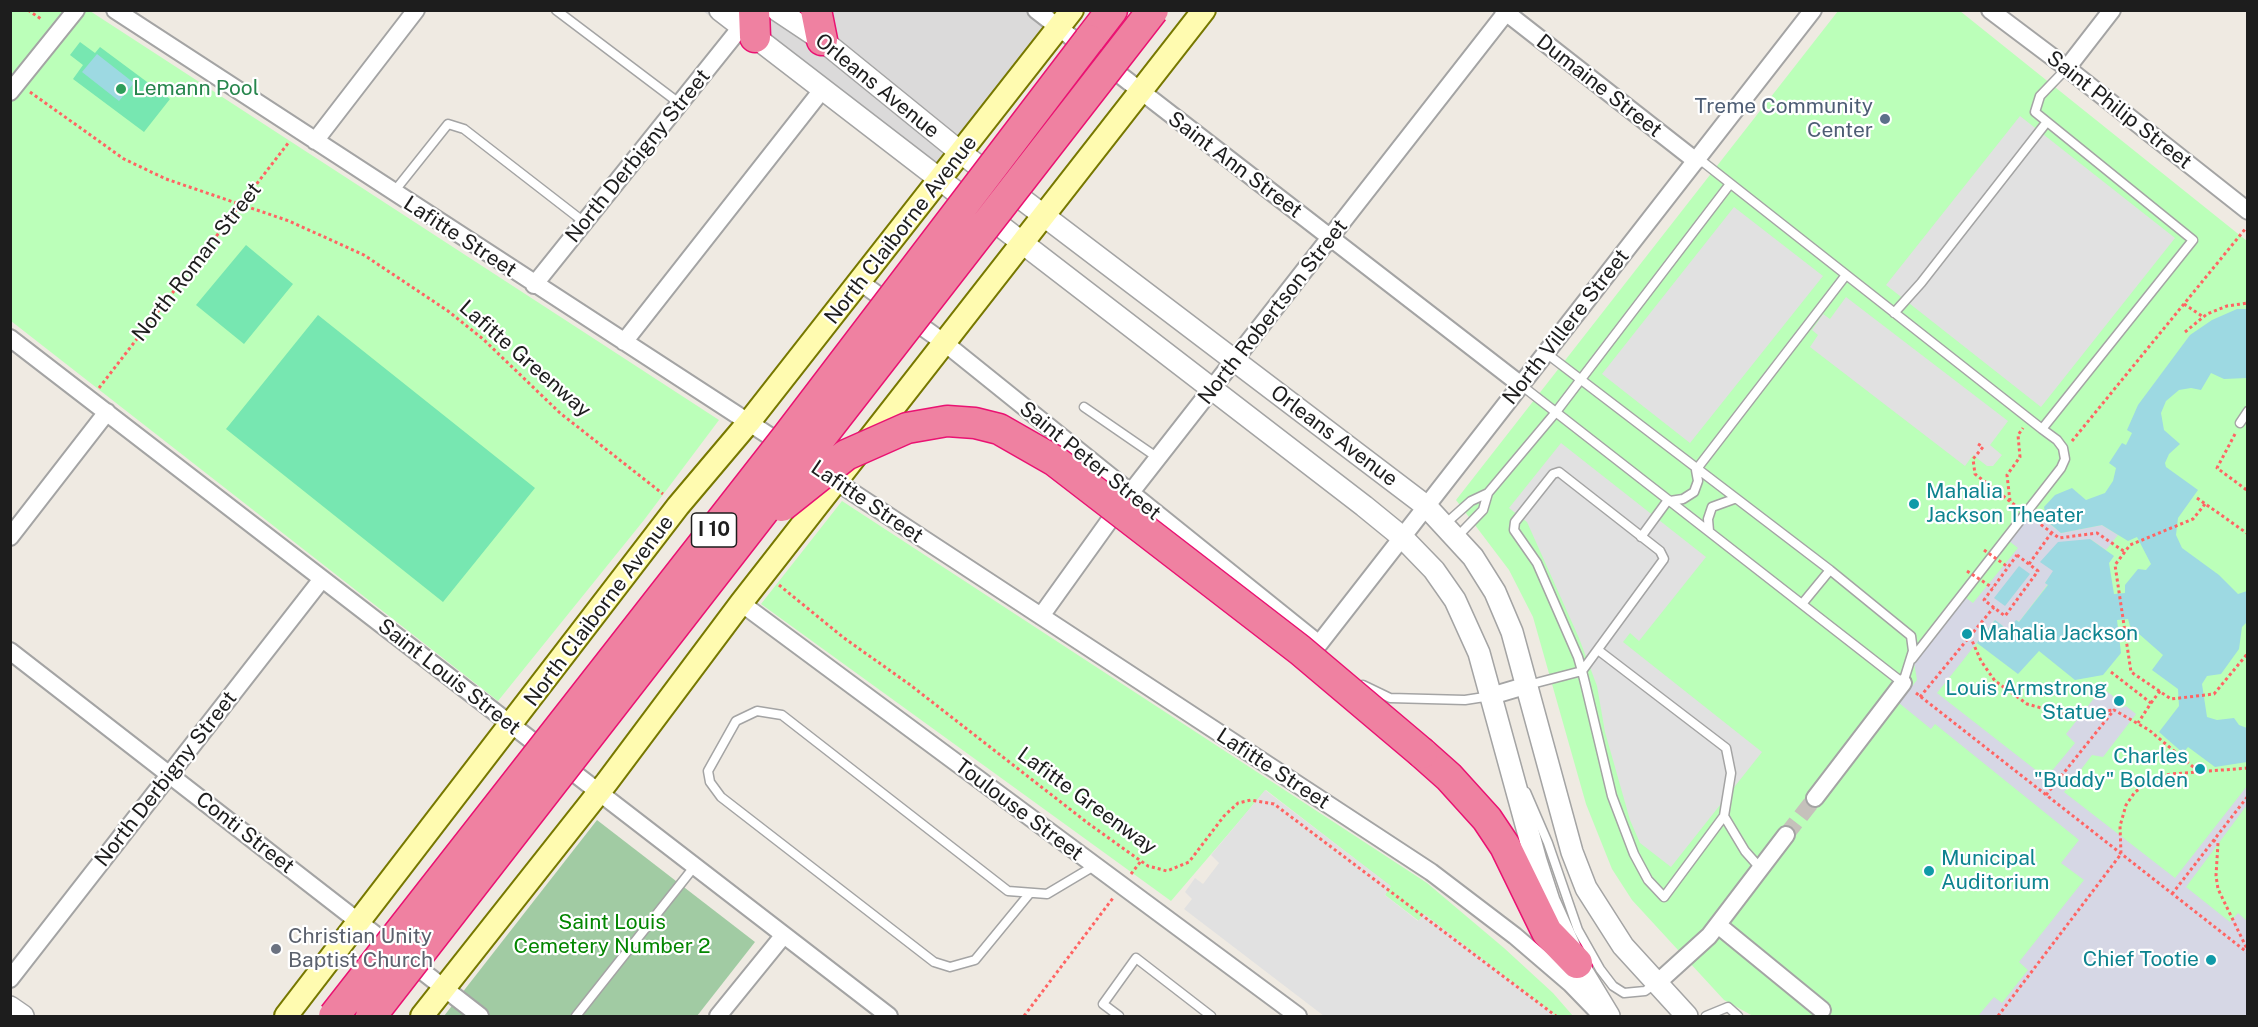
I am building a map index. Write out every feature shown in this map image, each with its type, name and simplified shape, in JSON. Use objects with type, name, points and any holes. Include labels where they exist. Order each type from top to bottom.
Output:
[{"type":"highway","points":[[816,10],[822,40]]},
{"type":"highway","points":[[1089,40],[1107,10]]},
{"type":"highway","name":"I 10","points":[[334,1017],[778,448],[1112,10]]},
{"type":"highway","name":"I 10","points":[[371,1017],[1153,10]]},
{"type":"highway","points":[[747,534],[860,447],[927,423],[975,423],[999,429],[1055,461],[1300,650],[1449,777],[1487,819],[1505,846],[1547,932],[1577,963]]},
{"type":"main road","name":"North Claiborne Avenue","points":[[286,1017],[358,921],[512,726],[678,506],[749,422],[1072,10]]},
{"type":"main road","points":[[422,1017],[599,793],[741,603],[946,344],[1204,10]]},
{"type":"street","points":[[14,88],[76,10]]},
{"type":"street","name":"Lafitte Street","points":[[115,10],[534,285],[749,422],[1431,872],[1515,936],[1571,984],[1602,1017]]},
{"type":"street","points":[[315,141],[416,10]]},
{"type":"street","name":"Orleans Avenue","points":[[720,10],[750,25],[822,90],[1402,537],[1434,570],[1455,600],[1479,653],[1549,901],[1577,963],[1609,1017]]},
{"type":"street","name":"Orleans Avenue","points":[[777,10],[822,40],[960,152],[1426,506],[1473,557],[1495,592],[1512,632],[1572,852],[1586,888],[1623,945],[1687,1017]]},
{"type":"street","name":"Saint Ann Street","points":[[1036,10],[1521,385]]},
{"type":"street","name":"North Villere Street","points":[[1319,644],[1813,10]]},
{"type":"street","name":"Saint Philip Street","points":[[1990,10],[2247,211]]},
{"type":"street","points":[[2067,68],[2112,10]]},
{"type":"street","name":"Dumaine Street","points":[[1505,11],[1697,160]]},
{"type":"street","name":"North Robertson Street","points":[[1041,616],[1130,494],[1332,238],[1505,11]]},
{"type":"street","name":"North Derbigny Street","points":[[534,285],[680,103],[750,25]]},
{"type":"street","points":[[624,342],[822,90]]},
{"type":"street","name":"Saint Peter Street","points":[[860,282],[946,344],[1319,644]]},
{"type":"street","name":"Saint Louis Street","points":[[10,338],[889,1017]]},
{"type":"street","points":[[10,537],[107,412]]},
{"type":"street","name":"North Derbigny Street","points":[[10,979],[322,579]]},
{"type":"street","name":"Toulouse Street","points":[[741,603],[1298,1017]]},
{"type":"street","name":"Conti Street","points":[[10,651],[480,1017]]},
{"type":"street","points":[[1815,798],[1903,683]]},
{"type":"street","points":[[1491,696],[1528,685]]},
{"type":"street","points":[[1656,984],[1709,936],[1786,835]]},
{"type":"street","points":[[1718,925],[1822,1010]]},
{"type":"street","points":[[718,1017],[783,936]]},
{"type":"street","points":[[10,1007],[23,1017]]},
{"type":"lane","points":[[556,10],[680,103]]},
{"type":"lane","points":[[2042,429],[2193,240],[2035,112],[2035,105],[2052,80],[2067,68]]},
{"type":"lane","points":[[1894,312],[1921,283],[2046,123]]},
{"type":"lane","points":[[393,193],[448,124],[465,129],[584,222]]},
{"type":"lane","points":[[1697,160],[2057,440],[2063,451],[2061,468],[1911,661]]},
{"type":"lane","points":[[1450,532],[1483,510],[1488,493],[1556,412],[1730,184]]},
{"type":"lane","points":[[1641,537],[1669,500],[1683,499],[1694,492],[1698,481],[1696,470],[1846,275]]},
{"type":"lane","points":[[1521,385],[1903,683],[1911,661],[1914,642],[1911,636],[1830,570],[1696,470],[1546,353]]},
{"type":"lane","points":[[1084,407],[1158,458]]},
{"type":"lane","points":[[2240,423],[2247,411]]},
{"type":"lane","points":[[1528,685],[1582,671],[1664,559],[1660,551],[1559,472],[1553,474],[1515,522],[1514,530],[1537,562],[1582,671],[1622,826],[1648,880],[1664,897],[1724,816],[1731,773],[1726,748],[1598,650]]},
{"type":"lane","points":[[1450,532],[1471,501],[1488,493]]},
{"type":"lane","points":[[1709,531],[1708,519],[1712,507],[1734,499]]},
{"type":"lane","points":[[1802,604],[1830,570]]},
{"type":"lane","points":[[1352,675],[1370,690],[1390,698],[1465,700],[1491,696]]},
{"type":"lane","points":[[1030,892],[975,960],[950,967],[934,962],[721,797],[710,782],[708,771],[736,721],[757,711],[782,715],[1008,891],[1030,892],[1047,894],[1094,866]]},
{"type":"lane","points":[[1508,757],[1535,810],[1578,930],[1600,969],[1613,986],[1624,993],[1645,991],[1656,984]]},
{"type":"lane","points":[[1724,816],[1745,851],[1761,869]]},
{"type":"lane","points":[[576,1017],[694,867]]},
{"type":"lane","points":[[1119,1017],[1103,1004],[1136,958],[1199,1013],[1211,1017]]},
{"type":"lane","points":[[1706,1017],[1728,1007],[1738,1017]]},
{"type":"path","points":[[28,10],[41,19]]},
{"type":"path","name":"Lafitte Greenway","points":[[14,88],[124,159],[166,179],[289,221],[364,255],[448,311],[483,339],[560,413],[663,494]]},
{"type":"path","name":"North Roman Street","points":[[107,412],[98,390],[291,140],[315,141]]},
{"type":"path","points":[[2063,451],[2247,226]]},
{"type":"path","points":[[2185,332],[2203,316],[2227,306],[2247,303]]},
{"type":"path","points":[[2184,304],[2203,316]]},
{"type":"path","points":[[2010,501],[2007,475],[2020,457],[2018,435],[2030,420]]},
{"type":"path","points":[[2240,423],[2217,468],[2247,491]]},
{"type":"path","points":[[1978,444],[1983,447],[1973,459],[1975,474],[2017,507],[2024,499]]},
{"type":"path","points":[[2197,498],[2247,534]]},
{"type":"path","points":[[2205,504],[2193,519],[2130,545],[2115,565],[2131,672],[2170,699],[2214,694],[2247,653]]},
{"type":"path","points":[[2026,513],[2059,538],[2097,533],[2125,552]]},
{"type":"path","points":[[2029,564],[2052,532]]},
{"type":"path","points":[[1984,550],[2008,567]]},
{"type":"path","points":[[2017,555],[2038,571],[2005,616],[1984,600],[2008,567],[2017,555]]},
{"type":"path","points":[[1967,571],[1993,588]]},
{"type":"path","name":"Lafitte Greenway","points":[[775,582],[844,638],[909,684],[1080,818],[1148,866],[1167,871],[1189,862],[1224,816],[1238,804],[1251,800],[1274,804],[1556,1017]]},
{"type":"path","points":[[1920,697],[1994,607]]},
{"type":"path","points":[[1970,636],[1981,661],[1995,681],[2027,704],[2062,714],[2114,710],[2138,723],[2199,772]]},
{"type":"path","points":[[2111,672],[2151,703]]},
{"type":"path","points":[[1903,683],[2247,952]]},
{"type":"path","points":[[2138,723],[2160,691]]},
{"type":"path","points":[[2046,795],[2114,710]]},
{"type":"path","points":[[1998,1017],[2121,855],[2120,826],[2126,806],[2135,792],[2155,778],[2170,774],[2247,768]]},
{"type":"path","points":[[2172,894],[2247,796]]},
{"type":"path","points":[[2213,840],[2218,843],[2216,876],[2218,890],[2247,952]]},
{"type":"path","points":[[1024,1017],[1122,887]]},
{"type":"shaded area","points":[[703,11],[1082,11],[941,191]]},
{"type":"shaded area","points":[[2020,116],[2175,238],[2041,407],[1886,285]]},
{"type":"shaded area","points":[[1734,207],[1823,276],[1690,443],[1602,374]]},
{"type":"shaded area","points":[[1846,297],[2008,421],[1990,445],[2002,455],[1993,466],[1987,466],[1973,455],[1965,466],[1810,347],[1818,335],[1812,330],[1823,314],[1830,319]]},
{"type":"shaded area","points":[[1561,443],[1706,557],[1639,641],[1630,633],[1623,642],[1762,752],[1671,867],[1640,843],[1630,820],[1605,732],[1597,686],[1579,638],[1527,522],[1509,508]]},
{"type":"shaded area","points":[[2033,510],[2061,533],[2102,525],[2118,535],[2106,550],[2090,539],[2053,572],[2045,583],[2048,584],[2019,622],[2017,620],[2008,630],[1995,620],[1937,693],[2046,778],[2075,743],[2066,734],[2102,688],[2113,696],[2114,706],[2121,708],[2126,706],[2136,714],[2103,757],[2092,755],[2064,792],[2175,878],[2247,786],[2247,805],[2186,887],[2230,922],[2238,913],[2247,921],[2247,1016],[1978,1016],[1994,997],[2002,1003],[2028,970],[2019,962],[2084,880],[2061,863],[2079,840],[1935,724],[1931,729],[1899,703],[1917,680],[1914,663],[1966,598],[1973,603],[2018,548],[2009,541]]},
{"type":"shaded area","points":[[1265,790],[1391,886],[1385,895],[1418,921],[1424,914],[1556,1016],[1324,1016],[1184,909],[1192,899],[1185,892],[1195,878],[1203,884],[1219,863],[1211,855]]},
{"type":"green space","points":[[10,11],[90,11],[719,420],[644,520],[498,701],[11,321]]},
{"type":"green space","points":[[1838,11],[1960,11],[2247,241],[2247,1016],[1753,1016],[1724,1000],[1632,900],[1612,869],[1586,804],[1533,617],[1509,570],[1456,500]]},
{"type":"green space","name":"Lemann Pool","points":[[80,42],[95,53],[100,47],[170,99],[144,132],[73,79],[83,65],[70,55]]},
{"type":"green space","points":[[246,245],[293,284],[244,344],[196,305]]},
{"type":"green space","points":[[318,315],[535,488],[443,602],[226,429]]},
{"type":"green space","points":[[842,501],[1427,883],[1504,948],[1553,993],[1573,1016],[1556,1016],[1424,914],[1419,921],[1385,895],[1390,886],[1266,790],[1171,901],[761,604]]},
{"type":"green space","name":"Saint Louis Cemetery Number 2","points":[[597,820],[755,942],[697,1016],[444,1016]]},
{"type":"water","points":[[97,54],[134,83],[119,101],[82,72]]},
{"type":"water","points":[[2237,309],[2247,309],[2247,378],[2224,379],[2211,373],[2201,390],[2191,388],[2179,390],[2166,401],[2161,413],[2164,430],[2180,444],[2169,454],[2165,463],[2166,467],[2198,490],[2178,518],[2176,535],[2182,548],[2219,575],[2238,594],[2247,591],[2247,622],[2242,627],[2239,649],[2221,674],[2207,676],[2202,684],[2207,717],[2217,720],[2234,718],[2239,725],[2247,728],[2247,762],[2215,767],[2188,747],[2183,753],[2159,732],[2179,706],[2178,689],[2152,670],[2163,655],[2130,626],[2128,619],[2117,620],[2121,653],[2103,675],[2075,680],[2039,651],[2018,674],[1977,643],[1995,620],[2008,630],[2016,620],[2019,622],[2048,585],[2045,583],[2053,571],[2040,562],[2058,542],[2090,539],[2114,556],[2109,563],[2114,594],[2125,593],[2125,585],[2138,569],[2146,570],[2151,564],[2137,537],[2128,541],[2102,525],[2061,533],[2047,521],[2044,507],[2055,495],[2072,488],[2086,500],[2105,493],[2113,481],[2116,468],[2109,463],[2122,443],[2126,445],[2132,433],[2127,430],[2138,405],[2190,335],[2212,320]]},
{"type":"water","points":[[2019,566],[2030,574],[2005,606],[1994,598]]},
{"type":"tunnel","points":[[1786,835],[1815,798]]},
{"type":"place","name":"Lemann Pool","points":[[121,89]]},
{"type":"place","name":"Treme Community Center","points":[[1885,119]]},
{"type":"place","name":"Mahalia Jackson Theater","points":[[1914,504]]},
{"type":"place","name":"Mahalia Jackson","points":[[1967,634]]},
{"type":"place","name":"Louis Armstrong Statue","points":[[2119,701]]},
{"type":"place","name":"Charles \"Buddy\" Bolden","points":[[2200,769]]},
{"type":"place","name":"Municipal Auditorium","points":[[1929,871]]},
{"type":"place","name":"Christian Unity Baptist Church","points":[[276,949]]},
{"type":"place","name":"Chief Tootie","points":[[2211,960]]}]
